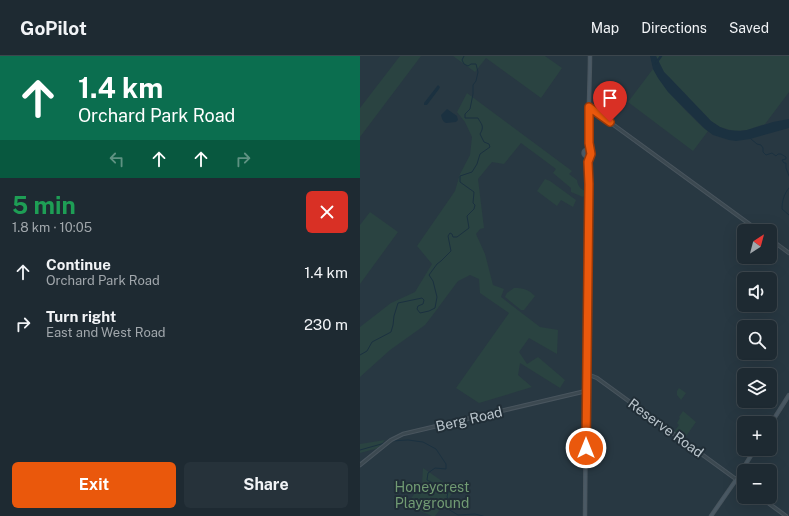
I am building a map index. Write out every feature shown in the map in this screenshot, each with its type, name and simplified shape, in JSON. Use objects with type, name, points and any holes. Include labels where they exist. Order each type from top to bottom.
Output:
[{"type":"main road","points":[[585,516],[588,162],[591,154],[589,143],[590,56]]},
{"type":"main road","points":[[588,162],[584,152],[589,143]]},
{"type":"main road","points":[[586,150],[589,150],[590,152]]},
{"type":"main road","points":[[585,156],[590,156]]},
{"type":"main road","points":[[776,416],[789,395]]},
{"type":"main road","points":[[711,516],[751,456]]},
{"type":"street","points":[[589,107],[749,224]]},
{"type":"street","points":[[777,244],[789,253]]},
{"type":"street","name":"Reserve Road","points":[[587,374],[597,378],[736,480]]},
{"type":"street","name":"Berg Road","points":[[360,465],[391,440],[403,434],[586,391]]},
{"type":"street","points":[[770,504],[786,516]]},
{"type":"green space","points":[[400,56],[421,56],[360,137],[360,108]]},
{"type":"green space","points":[[453,56],[545,56],[562,68],[541,98],[486,58],[475,72]]},
{"type":"green space","points":[[656,56],[789,56],[789,92],[765,124],[747,130],[734,131],[720,127],[711,121],[664,72]]},
{"type":"green space","points":[[653,69],[677,102],[708,131],[693,151],[628,102]]},
{"type":"green space","points":[[467,93],[572,171],[569,174],[577,180],[580,188],[587,192],[583,197],[571,192],[571,188],[553,173],[556,169],[521,143],[504,164],[492,162],[478,179],[484,228],[480,229],[476,234],[485,254],[493,285],[504,289],[501,297],[540,327],[558,330],[557,354],[529,338],[519,352],[527,364],[538,357],[565,380],[560,388],[520,363],[518,375],[532,387],[479,403],[456,388],[509,313],[480,293],[479,279],[470,275],[458,281],[425,325],[390,350],[360,377],[360,327],[391,303],[415,292],[432,264],[417,246],[455,191],[460,174],[470,155],[472,137],[465,122],[457,112]]},
{"type":"green space","points":[[545,179],[576,200],[573,207],[561,200],[557,206],[537,191]]},
{"type":"green space","points":[[370,212],[398,232],[360,284],[360,225]]},
{"type":"green space","points":[[514,288],[525,289],[535,296],[524,310],[521,310],[505,297],[507,293]]},
{"type":"green space","points":[[679,388],[686,393],[681,400],[677,395]]},
{"type":"green space","points":[[683,411],[696,422],[684,439],[674,432],[679,425],[677,423]]},
{"type":"green space","points":[[385,440],[378,448],[360,453],[360,444]]},
{"type":"green space","name":"Honeycrest Playground","points":[[423,468],[455,490],[435,516],[393,499],[397,494],[409,501],[422,484]]},
{"type":"water","points":[[650,56],[656,56],[664,72],[711,121],[720,127],[728,130],[740,131],[789,119],[789,128],[750,139],[736,141],[713,135],[668,92],[653,69]]},
{"type":"water","points":[[438,85],[440,87],[439,89],[427,105],[424,105],[424,103]]},
{"type":"water","points":[[447,109],[457,116],[458,120],[456,122],[444,122],[441,115]]},
{"type":"waterway","points":[[360,355],[367,351],[372,342],[391,332],[398,303],[422,298],[424,300],[423,304],[418,306],[417,309],[420,313],[435,308],[437,297],[433,281],[429,275],[437,264],[451,251],[448,236],[450,233],[453,237],[457,237],[469,228],[467,216],[474,209],[474,192],[460,182],[460,176],[472,172],[477,164],[480,154],[490,147],[489,144],[484,142],[480,134],[482,127],[478,118],[465,118],[465,114],[470,109],[473,85],[476,81],[478,72],[476,64],[471,64],[468,66],[464,64],[462,60],[464,56]]},
{"type":"waterway","points":[[656,63],[661,56]]},
{"type":"waterway","points":[[751,139],[757,144],[761,145],[763,152],[766,155],[772,153],[776,156],[781,154],[786,157],[786,159],[782,160],[786,163],[789,176]]},
{"type":"waterway","points":[[789,188],[782,203],[782,209],[789,215]]},
{"type":"waterway","points":[[391,441],[408,440],[423,442],[436,449],[446,464],[446,469],[435,468],[428,473],[427,480],[435,484],[449,487],[447,497],[451,503],[448,509],[458,515],[475,514],[483,516]]},
{"type":"waterway","points":[[360,450],[385,443]]},
{"type":"route","points":[[586,448],[588,162],[591,154],[589,143],[589,107],[610,122]]}]
